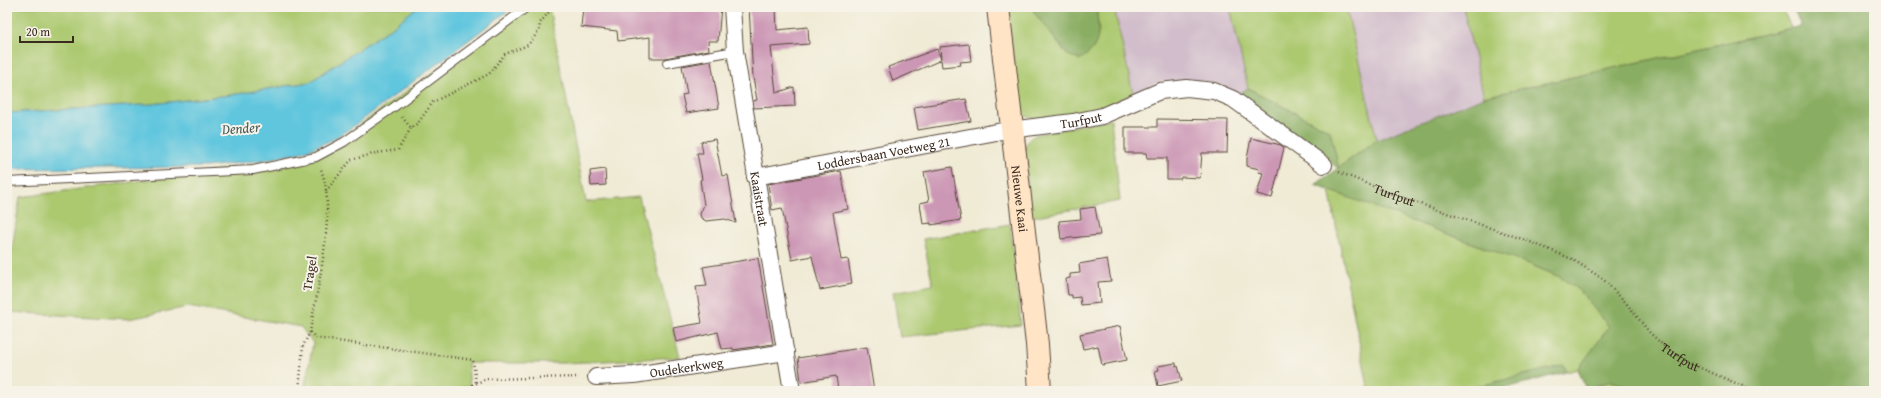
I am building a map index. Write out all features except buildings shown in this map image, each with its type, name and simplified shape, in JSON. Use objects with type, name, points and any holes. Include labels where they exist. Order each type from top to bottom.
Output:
[{"type":"main road","name":"Nieuwe Kaai","points":[[998,7],[1037,344],[1040,391]]},
{"type":"street","name":"Kaaistraat","points":[[732,7],[735,51],[792,391]]},
{"type":"street","name":"Turfput","points":[[1013,130],[1073,122],[1102,116],[1160,91],[1187,88],[1214,92],[1233,99],[1324,165]]},
{"type":"street","name":"Loddersbaan Voetweg 21","points":[[755,177],[1013,130]]},
{"type":"street","name":"Oudekerkweg","points":[[596,377],[634,375],[786,352]]},
{"type":"lane","points":[[7,182],[253,170],[316,157],[339,145],[394,107],[527,7]]},
{"type":"lane","points":[[667,63],[735,51]]},
{"type":"path","points":[[326,191],[351,160],[376,153],[398,150],[412,128],[418,123],[433,102],[489,74],[506,54],[528,45],[539,31],[540,23],[553,7]]},
{"type":"path","points":[[394,107],[412,128]]},
{"type":"path","name":"Tragel","points":[[299,391],[303,346],[310,332],[328,220],[326,191],[322,172],[316,157]]},
{"type":"path","name":"Turfput","points":[[1324,165],[1351,178],[1390,193],[1528,241],[1572,259],[1603,279],[1626,303],[1650,333],[1664,346],[1689,363],[1754,391]]},
{"type":"path","points":[[310,332],[316,338],[473,360],[476,383]]},
{"type":"path","points":[[445,391],[468,387],[486,379],[596,377]]},
{"type":"shaded area","points":[[1114,7],[1230,7],[1248,88],[1237,95],[1218,84],[1162,81],[1133,94]]},
{"type":"shaded area","points":[[1346,7],[1463,7],[1484,97],[1377,140]]},
{"type":"green space","points":[[7,7],[417,7],[395,25],[310,82],[231,95],[143,105],[7,113]]},
{"type":"green space","points":[[522,7],[549,7],[586,202],[639,197],[680,357],[567,363],[468,363],[470,391],[304,391],[313,343],[301,327],[188,307],[129,319],[7,312],[7,282],[20,197],[316,157]]},
{"type":"green space","points":[[1007,7],[1033,7],[1034,12],[1067,55],[1099,31],[1096,7],[1114,7],[1133,94],[1093,111],[1061,119],[1046,120],[1032,118],[1020,113]]},
{"type":"green space","points":[[1033,7],[1096,7],[1098,37],[1096,43],[1087,55],[1079,60],[1068,55],[1034,12]]},
{"type":"green space","points":[[1230,7],[1346,7],[1377,140],[1338,168],[1330,131],[1248,88]]},
{"type":"green space","points":[[1463,7],[1782,7],[1791,28],[1484,97]]},
{"type":"green space","points":[[1793,7],[1874,7],[1874,391],[1642,391],[1611,381],[1586,390],[1578,369],[1609,327],[1580,291],[1560,277],[1529,264],[1315,185],[1338,168],[1237,95],[1248,88],[1330,131],[1339,168],[1377,140],[1484,97],[1801,26]]},
{"type":"green space","points":[[1111,119],[1120,201],[1031,217],[1024,151],[1029,140],[1039,134]]},
{"type":"green space","points":[[1329,190],[1529,264],[1560,277],[1580,291],[1609,327],[1578,369],[1566,372],[1564,366],[1459,391],[1369,391]]},
{"type":"green space","points":[[1010,224],[1021,325],[900,337],[893,292],[933,285],[923,239]]},
{"type":"green space","points":[[1564,365],[1566,372],[1495,391],[1459,391]]},
{"type":"green space","points":[[1611,381],[1642,391],[1586,391]]},
{"type":"water","name":"Dender","points":[[417,7],[513,7],[354,126],[332,140],[303,152],[264,160],[206,167],[7,169],[7,113],[143,105],[231,95],[310,82],[395,25]]}]
